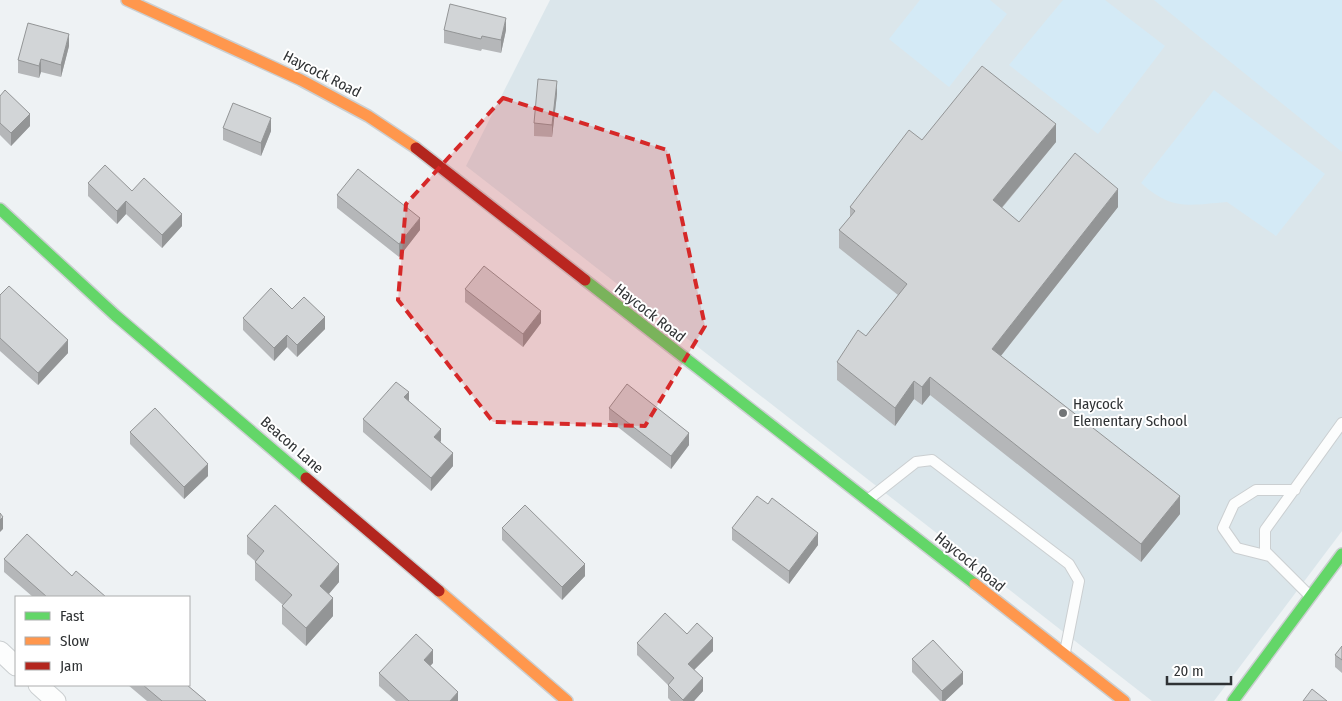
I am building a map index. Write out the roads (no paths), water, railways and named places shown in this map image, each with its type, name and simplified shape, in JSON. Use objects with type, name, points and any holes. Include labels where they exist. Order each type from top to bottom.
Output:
[{"type":"main road","name":"Haycock Road","points":[[127,0],[278,67],[345,101],[401,136],[1124,701]]},
{"type":"main road","name":"Beacon Lane","points":[[0,209],[115,315],[568,701]]},
{"type":"main road","points":[[1233,701],[1342,554]]},
{"type":"street","points":[[0,651],[15,665]]},
{"type":"lane","points":[[1310,596],[1265,551],[1265,530],[1342,423]]},
{"type":"lane","points":[[868,500],[916,462],[932,460],[1069,564],[1079,581],[1064,655]]},
{"type":"lane","points":[[1270,556],[1237,548],[1223,528],[1234,504],[1256,490],[1294,490]]},
{"type":"place","name":"Haycock Elementary School","points":[[1063,413]]}]
